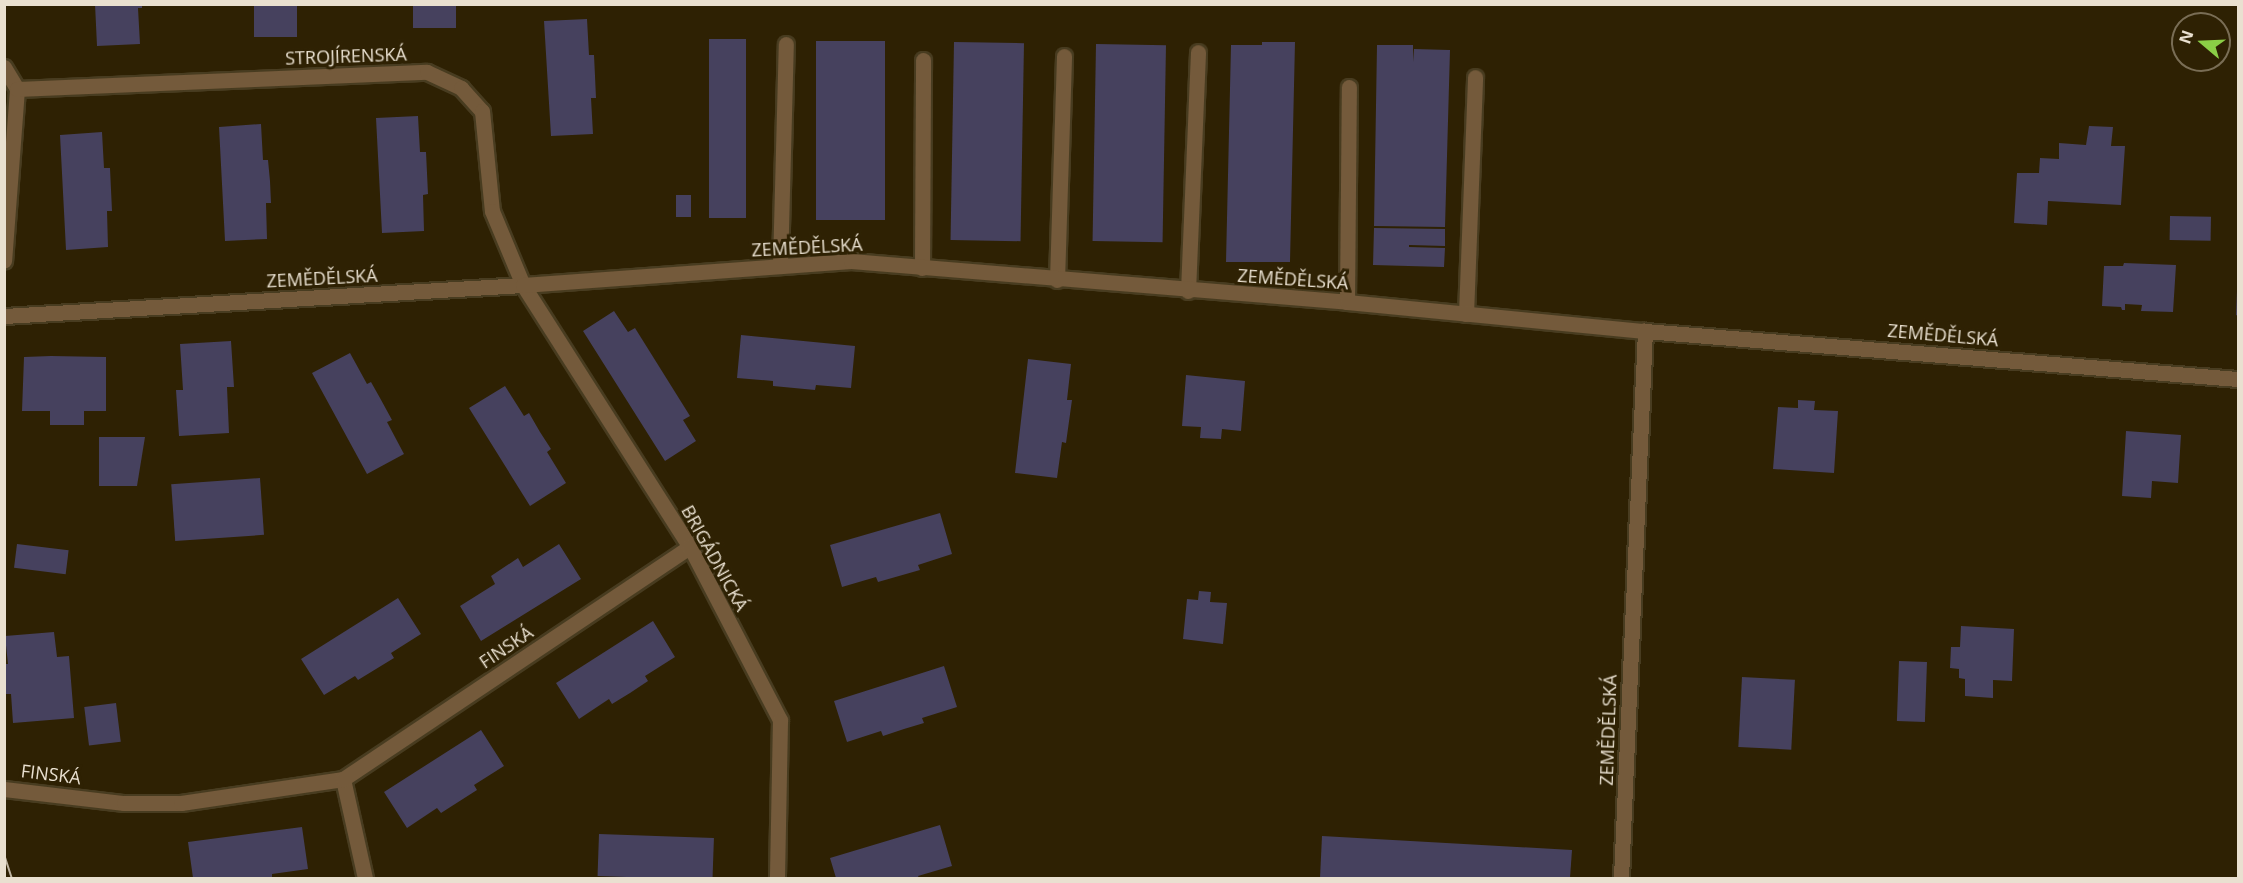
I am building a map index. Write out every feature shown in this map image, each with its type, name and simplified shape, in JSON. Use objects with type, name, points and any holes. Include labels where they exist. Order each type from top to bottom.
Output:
[{"type":"street","points":[[780,266],[786,44]]},
{"type":"street","points":[[1188,291],[1198,52]]},
{"type":"street","points":[[1057,279],[1064,56]]},
{"type":"street","points":[[922,268],[923,60]]},
{"type":"street","points":[[4,67],[17,89],[4,261]]},
{"type":"street","name":"STROJÍRENSKÁ","points":[[17,89],[427,72],[461,88],[482,111],[492,211],[523,285]]},
{"type":"street","points":[[1467,314],[1475,77]]},
{"type":"street","points":[[1347,302],[1349,87]]},
{"type":"street","name":"ZEMĚDĚLSKÁ","points":[[4,316],[523,285],[851,261],[1188,291],[1347,302],[1645,331],[2238,379]]},
{"type":"street","name":"BRIGÁDNICKÁ","points":[[523,285],[690,547],[780,720],[777,879]]},
{"type":"street","name":"ZEMĚDĚLSKÁ","points":[[1621,879],[1645,331]]},
{"type":"street","name":"FINSKÁ","points":[[4,789],[124,804],[181,802],[343,778],[690,547]]},
{"type":"street","points":[[343,778],[365,879]]},
{"type":"building","points":[[95,4],[142,4],[142,8],[138,8],[140,44],[97,46]]},
{"type":"building","points":[[254,4],[297,4],[297,37],[254,37]]},
{"type":"building","points":[[413,5],[456,5],[456,28],[413,28]]},
{"type":"building","points":[[587,19],[589,55],[594,55],[596,98],[591,98],[593,134],[551,136],[544,21]]},
{"type":"building","points":[[709,39],[746,39],[746,218],[709,218]]},
{"type":"building","points":[[816,41],[885,41],[885,220],[816,220]]},
{"type":"building","points":[[954,42],[1024,43],[1021,241],[951,240]]},
{"type":"building","points":[[1262,42],[1295,42],[1290,262],[1226,262],[1231,45],[1262,45]]},
{"type":"building","points":[[1096,44],[1166,45],[1163,242],[1093,241]]},
{"type":"building","points":[[1377,45],[1413,45],[1413,62],[1414,49],[1450,50],[1445,227],[1374,226]]},
{"type":"building","points":[[418,116],[420,152],[426,152],[428,194],[423,195],[424,231],[382,233],[376,118]]},
{"type":"building","points":[[261,124],[263,160],[268,160],[270,181],[271,203],[266,203],[267,239],[225,241],[219,127]]},
{"type":"building","points":[[2089,126],[2113,127],[2111,146],[2125,146],[2121,205],[2048,201],[2047,225],[2014,223],[2017,173],[2039,173],[2040,158],[2059,159],[2059,143],[2086,145]]},
{"type":"building","points":[[102,132],[104,168],[110,168],[112,211],[107,211],[108,247],[66,250],[60,135]]},
{"type":"building","points":[[676,195],[691,195],[691,217],[676,217]]},
{"type":"building","points":[[2170,216],[2211,217],[2211,241],[2170,240]]},
{"type":"building","points":[[1374,228],[1445,229],[1445,246],[1409,245],[1409,247],[1445,248],[1444,267],[1373,265]]},
{"type":"building","points":[[2124,263],[2176,265],[2173,312],[2141,311],[2142,305],[2125,304],[2125,310],[2121,307],[2102,306],[2104,266],[2123,266]]},
{"type":"building","points":[[2238,291],[2238,316],[2236,315]]},
{"type":"building","points":[[614,311],[628,332],[635,328],[690,416],[683,420],[696,441],[665,461],[583,331]]},
{"type":"building","points":[[741,335],[855,346],[851,388],[816,385],[815,390],[773,386],[773,381],[737,378]]},
{"type":"building","points":[[231,341],[234,387],[227,387],[229,433],[179,436],[176,390],[183,390],[180,344]]},
{"type":"building","points":[[350,353],[367,384],[371,382],[392,420],[387,422],[404,454],[367,474],[312,373]]},
{"type":"building","points":[[24,357],[106,357],[106,411],[84,411],[84,425],[50,425],[50,411],[22,411]]},
{"type":"building","points":[[1028,359],[1071,364],[1067,400],[1072,400],[1066,443],[1062,442],[1057,478],[1015,473]]},
{"type":"building","points":[[1186,375],[1245,381],[1241,431],[1222,429],[1221,439],[1200,438],[1201,427],[1182,426]]},
{"type":"building","points":[[505,386],[524,416],[529,413],[551,449],[547,452],[566,483],[530,506],[469,408]]},
{"type":"building","points":[[1798,400],[1815,401],[1814,410],[1838,411],[1834,473],[1773,469],[1778,407],[1798,408]]},
{"type":"building","points":[[2126,431],[2181,435],[2178,483],[2152,481],[2151,498],[2122,496]]},
{"type":"building","points":[[99,437],[145,437],[137,486],[99,486]]},
{"type":"building","points":[[260,478],[264,535],[175,541],[171,484]]},
{"type":"building","points":[[940,513],[952,554],[918,565],[920,570],[878,582],[876,577],[842,587],[830,545]]},
{"type":"building","points":[[17,544],[69,550],[66,574],[14,568]]},
{"type":"building","points":[[559,544],[581,579],[481,641],[460,606],[495,584],[491,576],[518,558],[523,567]]},
{"type":"building","points":[[1199,591],[1211,592],[1210,602],[1227,603],[1223,644],[1183,639],[1187,599],[1198,600]]},
{"type":"building","points":[[398,598],[421,634],[391,653],[394,658],[358,680],[355,676],[324,695],[301,659]]},
{"type":"building","points":[[653,621],[675,657],[645,676],[648,681],[630,693],[612,704],[609,699],[579,719],[556,683]]},
{"type":"building","points":[[1961,626],[2014,629],[2012,681],[1993,680],[1993,698],[1965,696],[1965,679],[1959,678],[1959,669],[1950,668],[1951,647],[1960,647]]},
{"type":"building","points":[[54,632],[57,657],[69,656],[74,718],[13,723],[11,694],[4,694],[4,664],[8,664],[5,636]]},
{"type":"building","points":[[1899,661],[1927,662],[1925,722],[1897,721]]},
{"type":"building","points":[[944,666],[957,707],[922,718],[924,723],[883,736],[881,731],[847,742],[834,701]]},
{"type":"building","points":[[1742,677],[1795,680],[1791,750],[1738,747]]},
{"type":"building","points":[[116,703],[121,742],[89,746],[84,707]]},
{"type":"building","points":[[481,730],[504,766],[474,785],[477,790],[441,813],[437,808],[407,828],[384,792]]},
{"type":"building","points":[[940,825],[952,866],[918,876],[919,878],[836,878],[830,858]]},
{"type":"building","points":[[302,827],[308,869],[272,874],[272,878],[193,878],[188,842]]},
{"type":"building","points":[[599,834],[714,838],[713,878],[598,876]]},
{"type":"building","points":[[1322,836],[1572,850],[1570,878],[1320,878]]},
{"type":"tram line","points":[[4,853],[12,878]]}]
